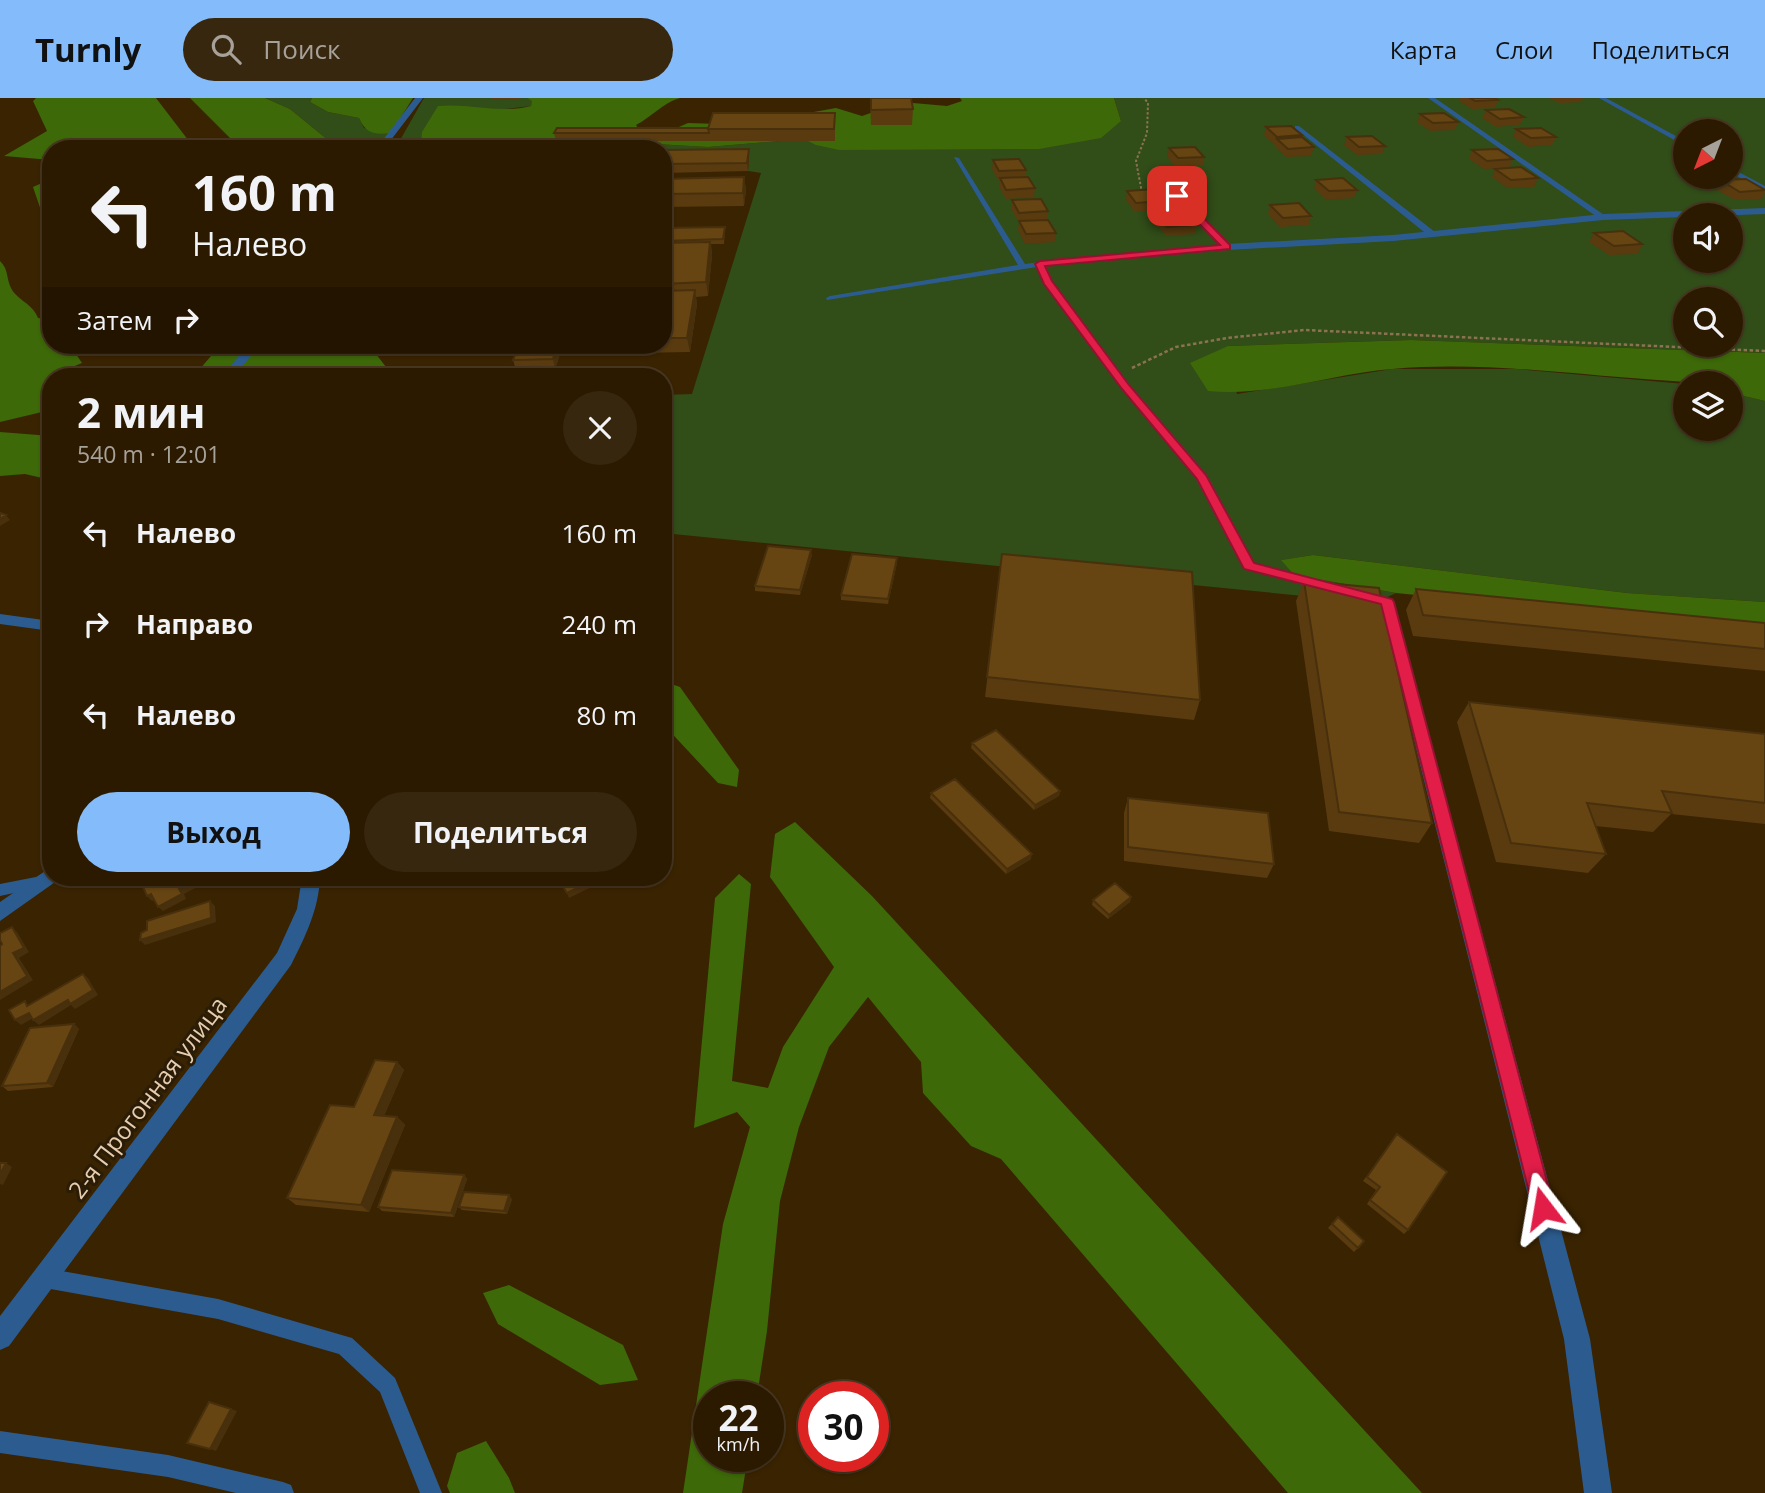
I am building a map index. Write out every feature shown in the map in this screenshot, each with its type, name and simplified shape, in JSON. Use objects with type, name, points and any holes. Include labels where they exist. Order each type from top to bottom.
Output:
[{"type":"street","points":[[387,140],[419,98]]},
{"type":"street","points":[[1598,1493],[1577,1339],[1387,602],[1249,566],[1202,478],[1126,387],[1048,282],[1040,264],[1227,247],[1433,234],[1603,217],[1765,211]]},
{"type":"street","points":[[235,368],[247,354]]},
{"type":"street","points":[[0,619],[42,625]]},
{"type":"street","points":[[0,913],[42,882]]},
{"type":"street","name":"2-я Прогонная улица","points":[[0,1337],[284,959],[301,926],[311,894],[311,886]]},
{"type":"lane","points":[[1432,98],[1603,217]]},
{"type":"lane","points":[[1602,98],[1673,137]]},
{"type":"lane","points":[[1297,127],[1433,234]]},
{"type":"lane","points":[[956,158],[1022,266]]},
{"type":"lane","points":[[1743,177],[1765,189]]},
{"type":"lane","points":[[1161,179],[1227,247]]},
{"type":"lane","points":[[830,298],[1040,264]]},
{"type":"lane","points":[[0,890],[42,879]]},
{"type":"lane","points":[[45,1278],[218,1309],[345,1345],[388,1385],[431,1493]]},
{"type":"lane","points":[[0,1442],[168,1466],[283,1493]]},
{"type":"path","points":[[1143,197],[1136,161],[1146,133],[1148,103],[1144,98]]},
{"type":"path","points":[[1126,387],[1133,366],[1176,347],[1227,338],[1304,330],[1765,351]]},
{"type":"green space","points":[[36,98],[156,98],[188,140],[42,140],[42,159],[4,156],[47,131],[33,101]]},
{"type":"green space","points":[[190,98],[265,98],[290,109],[328,140],[232,140]]},
{"type":"green space","points":[[265,98],[312,98],[310,102],[328,112],[359,118],[364,128],[391,133],[384,140],[328,140],[290,109]]},
{"type":"green space","points":[[312,98],[413,98],[391,133],[380,134],[368,130],[359,118],[328,112],[310,102]]},
{"type":"green space","points":[[424,98],[527,98],[533,101],[531,106],[497,110],[432,140],[400,140]]},
{"type":"green space","points":[[527,98],[680,98],[636,125],[640,131],[672,130],[688,123],[720,124],[772,113],[797,115],[836,108],[862,116],[902,102],[947,106],[962,101],[960,98],[1114,98],[1121,121],[1101,138],[1039,149],[839,150],[816,145],[804,139],[708,147],[672,145],[672,140],[421,140],[422,132],[438,106],[519,108],[531,106],[532,101]]},
{"type":"green space","points":[[1114,98],[1765,98],[1765,353],[1743,352],[1743,287],[1673,287],[1673,350],[1411,340],[1228,346],[1237,394],[1392,369],[1517,369],[1673,383],[1673,441],[1743,441],[1743,396],[1765,401],[1765,602],[1627,593],[1313,555],[1282,560],[1294,575],[1396,593],[1375,603],[672,534],[672,395],[692,394],[761,173],[748,171],[749,157],[672,159],[672,145],[708,147],[1121,121]]},
{"type":"green space","points":[[42,183],[42,214],[33,187]]},
{"type":"green space","points":[[0,261],[14,292],[33,309],[38,318],[42,319],[42,354],[76,354],[82,363],[70,368],[42,368],[42,412],[0,422]]},
{"type":"green space","points":[[1411,340],[1673,350],[1673,357],[1743,357],[1743,352],[1765,353],[1765,401],[1743,396],[1743,371],[1673,371],[1673,381],[1520,369],[1434,367],[1369,372],[1254,391],[1208,391],[1190,363],[1228,346]]},
{"type":"green space","points":[[213,354],[376,354],[387,368],[201,368]]},
{"type":"green space","points":[[0,432],[42,435],[42,478],[25,474],[0,476]]},
{"type":"green space","points":[[1313,555],[1627,593],[1765,602],[1765,630],[1396,593],[1294,575],[1281,560]]},
{"type":"green space","points":[[672,684],[680,687],[739,770],[737,787],[718,783],[672,734]]},
{"type":"green space","points":[[795,822],[872,896],[1422,1493],[1288,1493],[1001,1159],[971,1146],[923,1093],[921,1062],[868,997],[829,1047],[799,1127],[780,1201],[759,1381],[700,1381],[723,1224],[750,1127],[737,1112],[694,1128],[715,898],[739,874],[751,884],[732,1081],[768,1088],[783,1047],[834,967],[770,877],[775,834]]},
{"type":"green space","points":[[509,1285],[623,1345],[638,1380],[600,1385],[498,1324],[483,1293]]},
{"type":"green space","points":[[693,1426],[693,1472],[745,1472],[742,1493],[683,1493]]},
{"type":"green space","points":[[486,1441],[515,1493],[450,1493],[447,1486],[457,1453]]},
{"type":"building","points":[[871,98],[911,98],[913,109],[871,110]]},
{"type":"building","points":[[1470,98],[1495,98],[1498,100],[1475,101]]},
{"type":"building","points":[[1509,109],[1524,117],[1500,119],[1486,110]]},
{"type":"building","points":[[713,113],[835,113],[834,129],[708,129]]},
{"type":"building","points":[[1444,113],[1458,122],[1433,123],[1420,114]]},
{"type":"building","points":[[1291,126],[1302,135],[1277,137],[1266,127]]},
{"type":"building","points":[[557,128],[708,128],[709,133],[554,133]]},
{"type":"building","points":[[1541,128],[1556,137],[1531,138],[1516,129]]},
{"type":"building","points":[[1372,136],[1385,146],[1359,147],[1347,137]]},
{"type":"building","points":[[1302,137],[1314,147],[1288,149],[1277,139]]},
{"type":"building","points":[[1195,147],[1204,157],[1178,158],[1169,148]]},
{"type":"building","points":[[749,149],[747,163],[672,164],[672,150]]},
{"type":"building","points":[[1498,149],[1513,159],[1487,161],[1472,150]]},
{"type":"building","points":[[1019,159],[1026,170],[999,171],[993,160]]},
{"type":"building","points":[[1521,167],[1538,178],[1511,180],[1495,169]]},
{"type":"building","points":[[744,177],[743,193],[672,194],[672,179]]},
{"type":"building","points":[[1028,177],[1035,188],[1006,190],[1000,178]]},
{"type":"building","points":[[1343,178],[1357,190],[1329,191],[1316,180]]},
{"type":"building","points":[[1743,179],[1765,190],[1740,192],[1735,189],[1743,189]]},
{"type":"building","points":[[1155,189],[1165,201],[1136,203],[1127,191]]},
{"type":"building","points":[[1041,199],[1048,211],[1019,213],[1012,200]]},
{"type":"building","points":[[1299,203],[1311,216],[1283,218],[1270,205]]},
{"type":"building","points":[[1186,212],[1197,225],[1167,227],[1157,214]]},
{"type":"building","points":[[1048,220],[1056,233],[1026,234],[1019,221]]},
{"type":"building","points":[[725,227],[723,239],[672,241],[672,228]]},
{"type":"building","points":[[1623,231],[1642,244],[1614,246],[1594,233]]},
{"type":"building","points":[[710,242],[706,282],[672,284],[672,243]]},
{"type":"building","points":[[695,290],[687,338],[672,338],[672,291]]},
{"type":"building","points":[[515,354],[554,354],[553,359],[513,360]]},
{"type":"building","points":[[768,546],[811,550],[800,590],[755,586]]},
{"type":"building","points":[[852,554],[897,558],[888,599],[841,595]]},
{"type":"building","points":[[1002,554],[1192,572],[1200,700],[987,677]]},
{"type":"building","points":[[1304,581],[1379,588],[1432,823],[1339,812]]},
{"type":"building","points":[[1416,589],[1765,623],[1765,649],[1423,615]]},
{"type":"building","points":[[1469,702],[1765,734],[1765,803],[1662,791],[1672,813],[1587,803],[1606,854],[1511,843]]},
{"type":"building","points":[[996,730],[1060,791],[1035,805],[972,743]]},
{"type":"building","points":[[955,779],[1032,854],[1007,869],[931,793]]},
{"type":"building","points":[[1128,798],[1268,813],[1274,864],[1128,847]]},
{"type":"building","points":[[1115,883],[1131,897],[1109,915],[1093,900]]},
{"type":"building","points":[[185,886],[179,889],[182,894],[158,907],[151,894],[147,896],[143,887]]},
{"type":"building","points":[[562,886],[581,886],[567,893]]},
{"type":"building","points":[[210,901],[211,918],[140,940],[141,933],[147,930],[147,921]]},
{"type":"building","points":[[12,927],[24,948],[13,953],[27,976],[0,992],[0,933]]},
{"type":"building","points":[[83,974],[93,990],[70,1004],[68,1000],[33,1020],[29,1013],[15,1020],[9,1010],[25,1001],[27,1006]]},
{"type":"building","points":[[74,1024],[47,1083],[2,1086],[30,1028]]},
{"type":"building","points":[[375,1060],[397,1062],[374,1115],[397,1117],[361,1205],[287,1198],[330,1105],[354,1107]]},
{"type":"building","points":[[1397,1134],[1447,1172],[1408,1230],[1370,1200],[1380,1187],[1367,1177]]},
{"type":"building","points":[[0,1163],[6,1163],[0,1174]]},
{"type":"building","points":[[392,1170],[464,1175],[451,1213],[378,1207]]},
{"type":"building","points":[[464,1192],[509,1195],[504,1211],[459,1207]]},
{"type":"building","points":[[1338,1217],[1364,1241],[1358,1248],[1332,1224]]},
{"type":"building","points":[[209,1402],[231,1409],[210,1449],[187,1443]]},
{"type":"route","points":[[1177,196],[1227,247],[1040,264],[1048,282],[1126,387],[1202,478],[1249,566],[1387,602],[1543,1208]]}]
